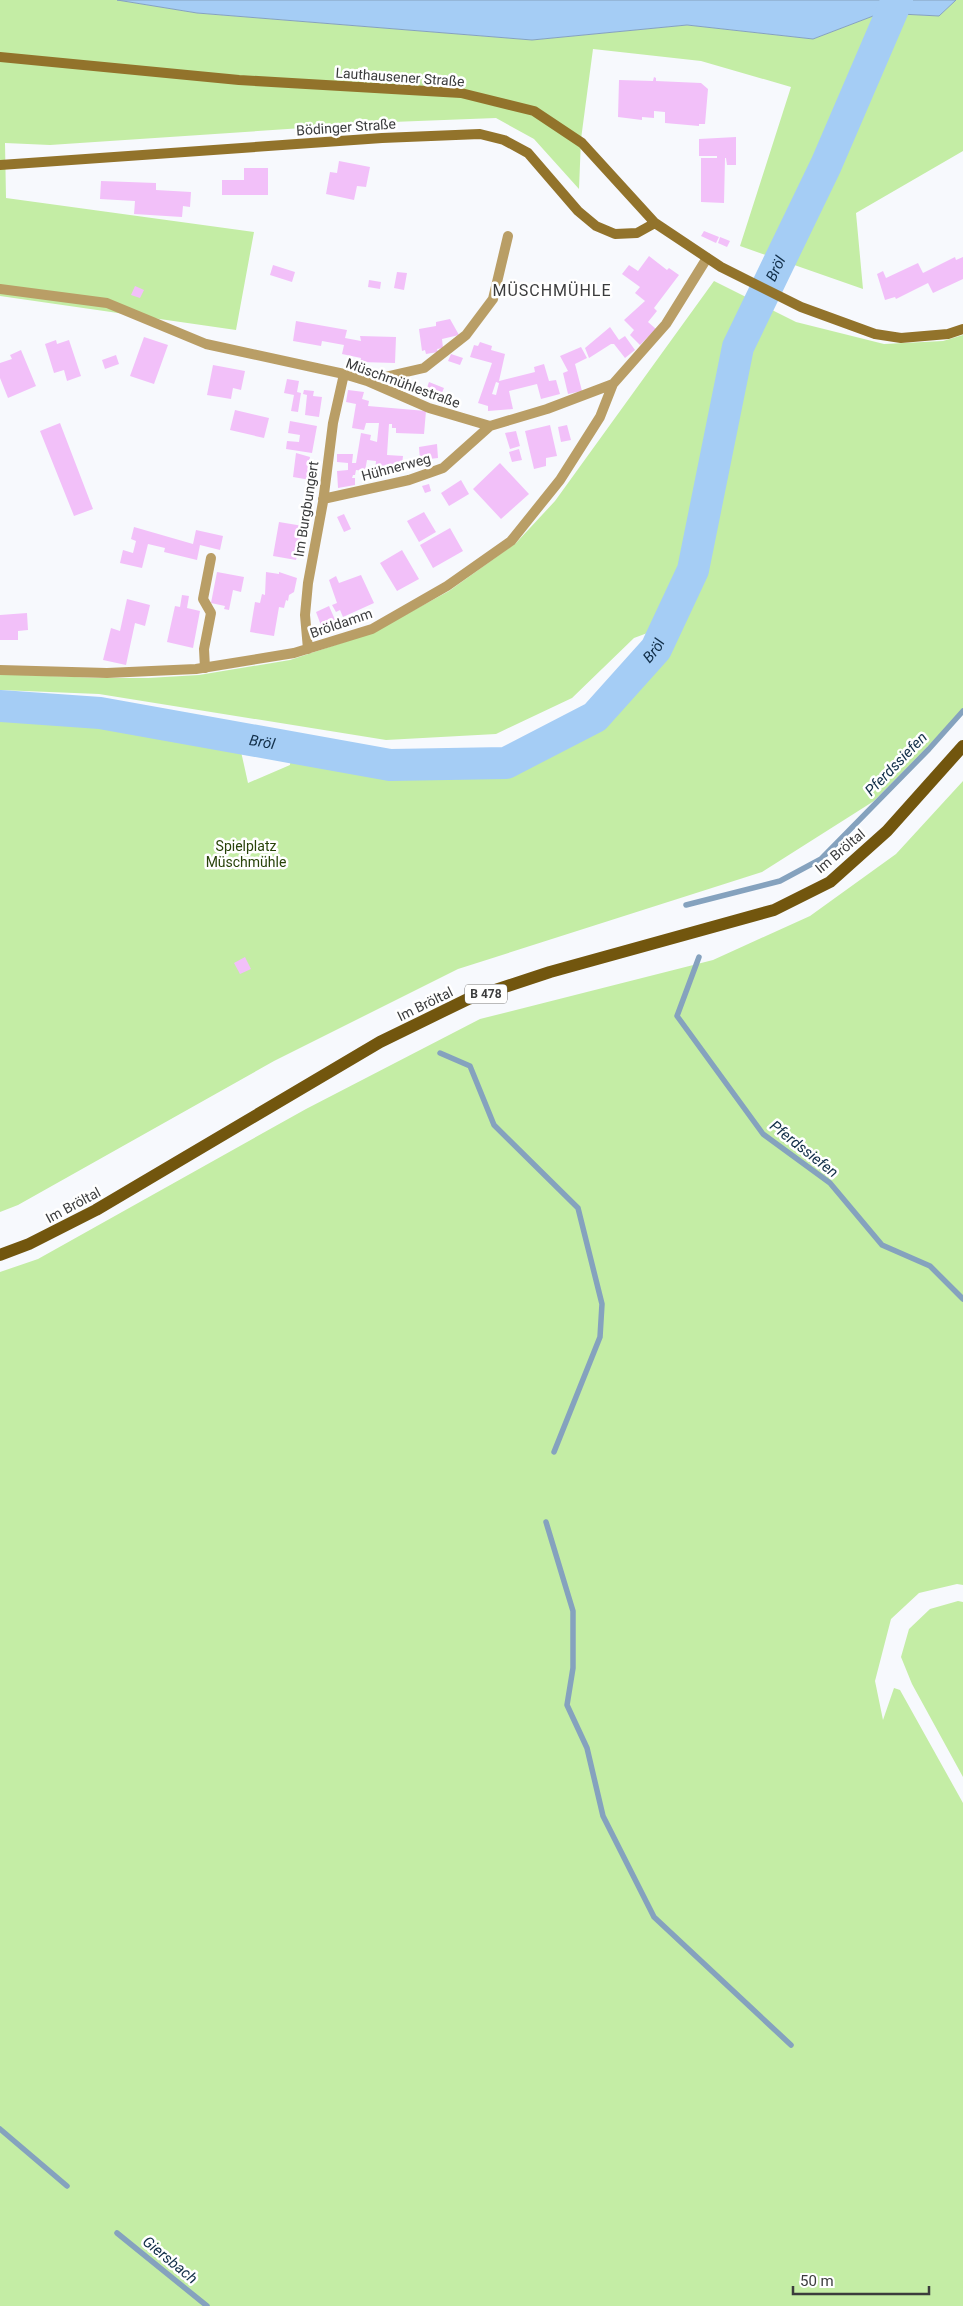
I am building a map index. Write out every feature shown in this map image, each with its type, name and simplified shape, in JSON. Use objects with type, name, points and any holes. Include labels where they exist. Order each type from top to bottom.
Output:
[{"type":"main road","name":"Im Bröltal","points":[[0,1255],[29,1244],[96,1210],[380,1042],[468,999],[550,972],[774,910],[830,882],[886,831],[963,746]]},
{"type":"street","name":"Lauthausener Straße","points":[[0,57],[239,80],[460,93],[534,111],[582,143],[655,223],[721,267],[801,307],[875,334],[901,338],[948,334],[963,329]]},
{"type":"street","name":"Bödinger Straße","points":[[0,164],[382,138],[480,134],[504,140],[528,153],[578,211],[596,226],[614,234],[622,234],[637,233],[655,223]]},
{"type":"street","points":[[367,381],[424,368],[466,335],[493,299],[508,236]]},
{"type":"street","name":"Müschmühlestraße","points":[[0,289],[107,303],[206,344],[344,374],[367,381],[430,408],[490,426],[514,421],[613,384],[666,324],[707,258]]},
{"type":"street","name":"Im Burgbungert","points":[[308,649],[305,615],[308,583],[323,499],[333,423],[344,374]]},
{"type":"street","name":"Bröldamm","points":[[0,670],[108,674],[205,668],[294,653],[372,629],[447,586],[511,541],[560,480],[600,417],[613,384]]},
{"type":"street","name":"Hühnerweg","points":[[323,499],[409,480],[443,468],[490,426]]},
{"type":"street","points":[[205,668],[204,649],[211,613],[203,599],[211,558]]},
{"type":"green space","points":[[0,0],[117,0],[197,13],[532,40],[687,25],[813,39],[881,13],[939,16],[956,0],[963,0],[963,151],[856,213],[863,289],[740,246],[791,87],[701,61],[593,49],[581,139],[579,189],[534,139],[496,118],[392,122],[50,145],[5,143],[6,198],[254,232],[236,330],[0,296]]},
{"type":"green space","name":"Spielplatz Müschmühle","points":[[714,281],[796,322],[884,344],[943,341],[963,335],[963,711],[874,801],[762,872],[458,969],[274,1061],[18,1205],[0,1212],[0,712],[101,723],[240,747],[248,783],[290,765],[291,754],[385,772],[507,767],[601,724],[663,655],[685,619],[634,638],[572,698],[496,734],[386,740],[99,694],[0,690],[0,674],[148,678],[199,675],[290,660],[372,633],[449,591],[516,543],[555,501]]},
{"type":"green space","points":[[963,781],[963,1585],[957,1584],[919,1593],[891,1619],[875,1681],[883,1720],[894,1688],[900,1690],[963,1803],[963,2306],[0,2306],[0,1272],[38,1259],[306,1109],[480,1019],[713,960],[810,916],[896,854]]},
{"type":"green space","points":[[958,1601],[963,1602],[963,1777],[912,1684],[901,1657],[909,1629],[930,1609]]},
{"type":"water","points":[[117,0],[956,0],[939,16],[881,13],[813,39],[687,25],[532,40],[197,13]]},
{"type":"building","points":[[654,77],[656,81],[701,83],[708,89],[705,124],[699,124],[699,126],[665,123],[665,112],[654,111],[654,118],[642,117],[642,120],[618,117],[619,80],[653,81]]},
{"type":"building","points":[[736,137],[736,165],[727,165],[725,158],[724,203],[701,202],[701,158],[717,158],[717,156],[699,156],[699,139]]},
{"type":"building","points":[[339,161],[370,167],[366,187],[357,186],[354,200],[326,194],[330,172],[337,173]]},
{"type":"building","points":[[244,168],[268,168],[268,195],[222,195],[222,180],[244,180]]},
{"type":"building","points":[[101,181],[156,183],[156,190],[191,192],[190,207],[183,206],[182,217],[134,214],[135,201],[100,199]]},
{"type":"building","points":[[704,231],[719,237],[716,243],[701,236]]},
{"type":"building","points":[[720,237],[730,241],[727,247],[718,243]]},
{"type":"building","points":[[649,256],[667,270],[669,268],[679,275],[654,308],[657,311],[648,322],[656,329],[640,345],[630,335],[634,330],[624,320],[645,301],[635,293],[640,287],[622,274],[629,265],[638,271]]},
{"type":"building","points":[[955,257],[956,260],[963,257],[963,279],[933,293],[928,283],[896,299],[895,297],[885,300],[877,274],[883,271],[886,278],[918,263],[923,273]]},
{"type":"building","points":[[273,265],[295,272],[292,282],[270,275]]},
{"type":"building","points":[[397,272],[407,273],[404,290],[394,288]]},
{"type":"building","points":[[369,280],[381,282],[380,289],[368,287]]},
{"type":"building","points":[[135,286],[144,290],[140,298],[131,295]]},
{"type":"building","points":[[450,319],[459,335],[442,339],[443,348],[437,349],[438,352],[426,354],[425,350],[422,351],[419,329],[436,326],[436,322]]},
{"type":"building","points":[[296,321],[347,330],[345,338],[361,341],[360,336],[396,337],[395,363],[360,362],[361,358],[342,354],[344,345],[322,341],[321,346],[293,341]]},
{"type":"building","points":[[610,327],[619,340],[625,336],[635,350],[625,358],[614,344],[611,344],[589,358],[585,348]]},
{"type":"building","points":[[144,337],[168,345],[154,384],[130,376]]},
{"type":"building","points":[[56,340],[57,344],[69,340],[81,376],[67,381],[64,370],[54,373],[45,344]]},
{"type":"building","points":[[480,342],[492,346],[491,350],[505,354],[499,381],[535,372],[534,367],[544,364],[549,381],[556,380],[560,394],[541,399],[537,384],[509,391],[513,409],[488,411],[488,406],[478,403],[492,363],[470,357],[474,345],[478,346]],"holes":[[[496,382],[499,383],[496,395],[492,394]]]},
{"type":"building","points":[[581,347],[587,358],[575,364],[582,391],[568,394],[563,373],[568,371],[560,356]]},
{"type":"building","points":[[21,350],[36,386],[8,398],[0,378],[0,363],[12,359],[10,355]]},
{"type":"building","points":[[451,354],[463,358],[460,365],[448,361]]},
{"type":"building","points":[[116,355],[119,364],[105,369],[102,360]]},
{"type":"building","points":[[213,365],[245,371],[241,390],[233,388],[231,399],[207,395]]},
{"type":"building","points":[[287,379],[299,381],[297,392],[301,393],[298,412],[291,411],[294,395],[284,393]]},
{"type":"building","points":[[429,382],[444,388],[438,402],[424,396]]},
{"type":"building","points":[[304,390],[314,391],[313,396],[322,397],[319,417],[305,415],[307,395],[303,394]]},
{"type":"building","points":[[348,390],[364,392],[362,399],[369,401],[368,406],[426,411],[424,434],[396,433],[396,428],[392,428],[392,424],[389,424],[387,455],[403,456],[401,473],[375,471],[376,461],[367,460],[365,471],[356,470],[355,475],[353,475],[352,478],[355,478],[355,485],[338,488],[337,471],[348,470],[348,463],[337,462],[337,454],[353,454],[352,463],[356,463],[361,433],[371,435],[370,440],[377,442],[379,423],[366,423],[364,430],[352,428],[356,404],[346,402]]},
{"type":"building","points":[[235,410],[269,418],[264,438],[230,430]]},
{"type":"building","points":[[290,421],[317,426],[312,453],[286,449],[287,441],[299,442],[300,435],[288,433]]},
{"type":"building","points":[[60,423],[93,509],[74,516],[40,431]]},
{"type":"building","points":[[550,425],[557,456],[546,458],[546,466],[534,469],[525,431]]},
{"type":"building","points":[[567,425],[571,440],[561,442],[558,427]]},
{"type":"building","points":[[516,431],[520,446],[510,449],[505,433]]},
{"type":"building","points":[[437,444],[438,458],[420,460],[419,447]]},
{"type":"building","points":[[519,449],[522,460],[512,462],[509,452]]},
{"type":"building","points":[[296,453],[310,457],[309,463],[319,465],[316,481],[293,477]]},
{"type":"building","points":[[500,463],[529,494],[501,519],[473,489]]},
{"type":"building","points":[[461,480],[469,494],[449,506],[441,493]]},
{"type":"building","points":[[429,484],[431,491],[425,493],[422,486]]},
{"type":"building","points":[[424,512],[436,532],[419,542],[407,521]]},
{"type":"building","points":[[344,514],[351,529],[344,532],[337,517]]},
{"type":"building","points":[[279,522],[303,526],[301,534],[303,534],[296,560],[273,556]]},
{"type":"building","points":[[134,527],[193,544],[196,530],[223,536],[220,550],[200,545],[197,560],[164,552],[165,548],[148,544],[142,568],[120,563],[123,550],[133,553],[136,541],[131,539]]},
{"type":"building","points":[[450,528],[463,551],[433,568],[420,545]]},
{"type":"building","points":[[402,550],[419,579],[397,591],[380,563]]},
{"type":"building","points":[[217,572],[244,577],[241,592],[233,590],[229,610],[224,609],[225,606],[211,603]]},
{"type":"building","points":[[266,572],[279,574],[279,572],[297,578],[294,592],[289,595],[284,608],[279,607],[274,636],[250,632],[255,602],[260,603],[262,594],[265,595]]},
{"type":"building","points":[[361,575],[374,603],[343,617],[340,610],[336,612],[332,605],[337,603],[329,580],[336,576],[339,583]]},
{"type":"building","points":[[182,595],[189,596],[187,608],[200,611],[193,648],[167,642],[175,606],[180,607]]},
{"type":"building","points":[[127,599],[150,605],[145,626],[135,623],[126,665],[103,660],[111,628],[120,631]]},
{"type":"building","points":[[329,606],[336,622],[322,628],[316,612]]},
{"type":"building","points":[[27,613],[28,630],[18,631],[18,640],[0,640],[0,615]]},
{"type":"building","points":[[245,957],[251,969],[240,974],[234,963]]},
{"type":"waterway","name":"Bröl","points":[[0,706],[100,713],[390,765],[506,763],[595,717],[656,649],[693,570],[738,347],[826,165],[897,0]]},
{"type":"waterway","name":"Pferdssiefen","points":[[686,905],[780,881],[821,859],[929,749],[963,711]]},
{"type":"waterway","name":"Pferdssiefen","points":[[699,957],[677,1016],[763,1134],[830,1183],[882,1245],[930,1266],[963,1299]]},
{"type":"waterway","points":[[440,1053],[470,1066],[494,1125],[578,1208],[602,1304],[600,1337],[554,1452]]},
{"type":"waterway","points":[[546,1522],[573,1611],[573,1668],[567,1705],[587,1748],[603,1816],[654,1917],[791,2045]]},
{"type":"waterway","name":"Giersbach","points":[[0,2129],[67,2186]]},
{"type":"waterway","name":"Giersbach","points":[[117,2233],[207,2306]]},
{"type":"district","name":"MÜSCHMÜHLE","points":[[552,290]]}]
